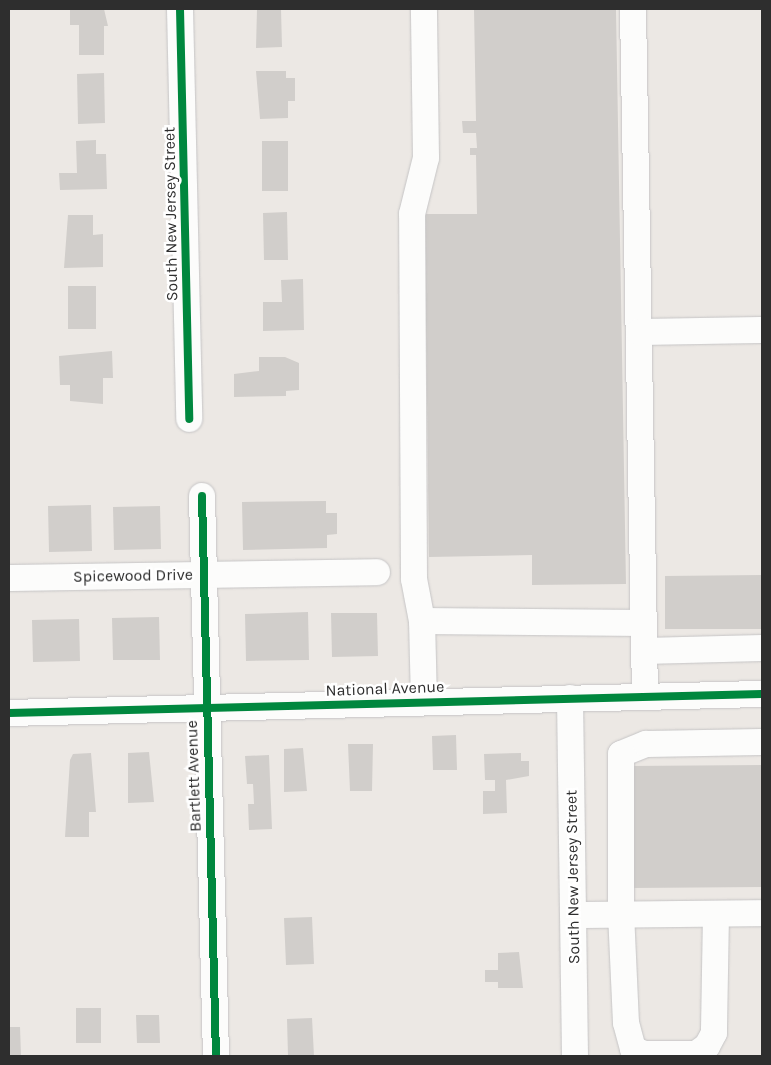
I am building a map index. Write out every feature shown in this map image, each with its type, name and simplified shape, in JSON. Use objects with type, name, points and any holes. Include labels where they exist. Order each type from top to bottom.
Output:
[{"type":"street","name":"South New Jersey Street","points":[[180,9],[189,419]]},
{"type":"street","points":[[424,9],[426,158],[412,214],[414,579],[422,621],[424,702]]},
{"type":"street","points":[[633,9],[645,697]]},
{"type":"street","points":[[638,332],[762,330]]},
{"type":"street","name":"Bartlett Avenue","points":[[202,496],[202,575],[216,1056]]},
{"type":"street","name":"Spicewood Drive","points":[[9,578],[377,572]]},
{"type":"street","points":[[422,621],[643,622]]},
{"type":"street","points":[[644,651],[762,648]]},
{"type":"street","name":"National Avenue","points":[[9,713],[762,694]]},
{"type":"street","name":"South New Jersey Street","points":[[570,698],[575,1056]]},
{"type":"street","points":[[716,914],[714,1034],[696,1054],[644,1054],[633,1049],[627,1031],[621,914],[621,754],[646,744],[762,742]]},
{"type":"street","points":[[573,915],[762,913]]},
{"type":"building","points":[[104,9],[108,26],[104,26],[104,55],[79,55],[79,25],[70,25],[70,10]]},
{"type":"building","points":[[257,9],[281,9],[282,47],[256,48]]},
{"type":"building","points":[[474,9],[616,9],[626,584],[532,585],[532,555],[429,557],[425,239],[418,239],[425,214],[477,214],[476,155],[470,155],[470,148],[477,148],[476,133],[463,133],[462,121],[476,121]]},
{"type":"building","points":[[256,71],[286,71],[286,78],[295,78],[295,101],[288,101],[288,118],[260,119]]},
{"type":"building","points":[[104,73],[105,123],[78,124],[77,74]]},
{"type":"building","points":[[96,140],[96,154],[106,154],[107,189],[60,190],[59,173],[77,173],[76,141]]},
{"type":"building","points":[[262,141],[288,141],[288,191],[262,191]]},
{"type":"building","points":[[287,212],[288,260],[264,260],[263,213]]},
{"type":"building","points":[[68,215],[93,215],[93,235],[103,234],[103,267],[64,268]]},
{"type":"building","points":[[303,279],[304,330],[263,331],[263,302],[282,302],[281,280]]},
{"type":"building","points":[[68,286],[96,286],[96,329],[68,329]]},
{"type":"building","points":[[112,351],[113,378],[103,378],[103,404],[70,401],[70,385],[60,385],[59,356]]},
{"type":"building","points":[[259,357],[285,357],[299,363],[299,390],[286,391],[286,396],[234,397],[234,374],[259,371]]},
{"type":"building","points":[[326,501],[326,513],[337,513],[337,534],[327,535],[327,548],[243,550],[242,502]]},
{"type":"building","points":[[91,505],[92,551],[49,552],[48,506]]},
{"type":"building","points":[[160,506],[161,549],[114,550],[113,507]]},
{"type":"building","points":[[762,575],[762,629],[665,629],[665,576]]},
{"type":"building","points":[[308,612],[309,660],[246,661],[245,614]]},
{"type":"building","points":[[331,613],[377,613],[378,656],[332,657]]},
{"type":"building","points":[[159,617],[160,660],[113,660],[112,618]]},
{"type":"building","points":[[79,619],[80,661],[33,662],[32,620]]},
{"type":"building","points":[[456,735],[457,770],[433,770],[432,736]]},
{"type":"building","points":[[348,744],[373,744],[372,791],[350,791]]},
{"type":"building","points":[[303,748],[307,791],[284,792],[284,749]]},
{"type":"building","points":[[149,752],[154,802],[128,803],[128,753]]},
{"type":"building","points":[[91,753],[96,812],[89,812],[89,837],[65,837],[70,760],[73,754]]},
{"type":"building","points":[[521,753],[521,761],[529,761],[529,776],[506,780],[507,813],[483,814],[483,791],[495,791],[495,780],[485,780],[484,754]]},
{"type":"building","points":[[269,755],[272,829],[249,830],[248,804],[254,804],[253,784],[247,784],[245,756]]},
{"type":"building","points":[[762,765],[762,887],[631,888],[629,766]]},
{"type":"building","points":[[312,917],[314,964],[286,965],[284,918]]},
{"type":"building","points":[[519,952],[523,988],[498,988],[498,982],[485,982],[485,970],[498,970],[498,953]]},
{"type":"building","points":[[76,1008],[101,1008],[101,1043],[76,1043]]},
{"type":"building","points":[[136,1015],[159,1015],[160,1043],[137,1043]]},
{"type":"building","points":[[312,1018],[314,1056],[288,1056],[287,1019]]},
{"type":"building","points":[[10,1027],[20,1027],[21,1056],[9,1056]]},
{"type":"cycle path","points":[[180,9],[189,419]]},
{"type":"cycle path","points":[[202,496],[216,1056]]},
{"type":"cycle path","points":[[9,713],[762,694]]}]
